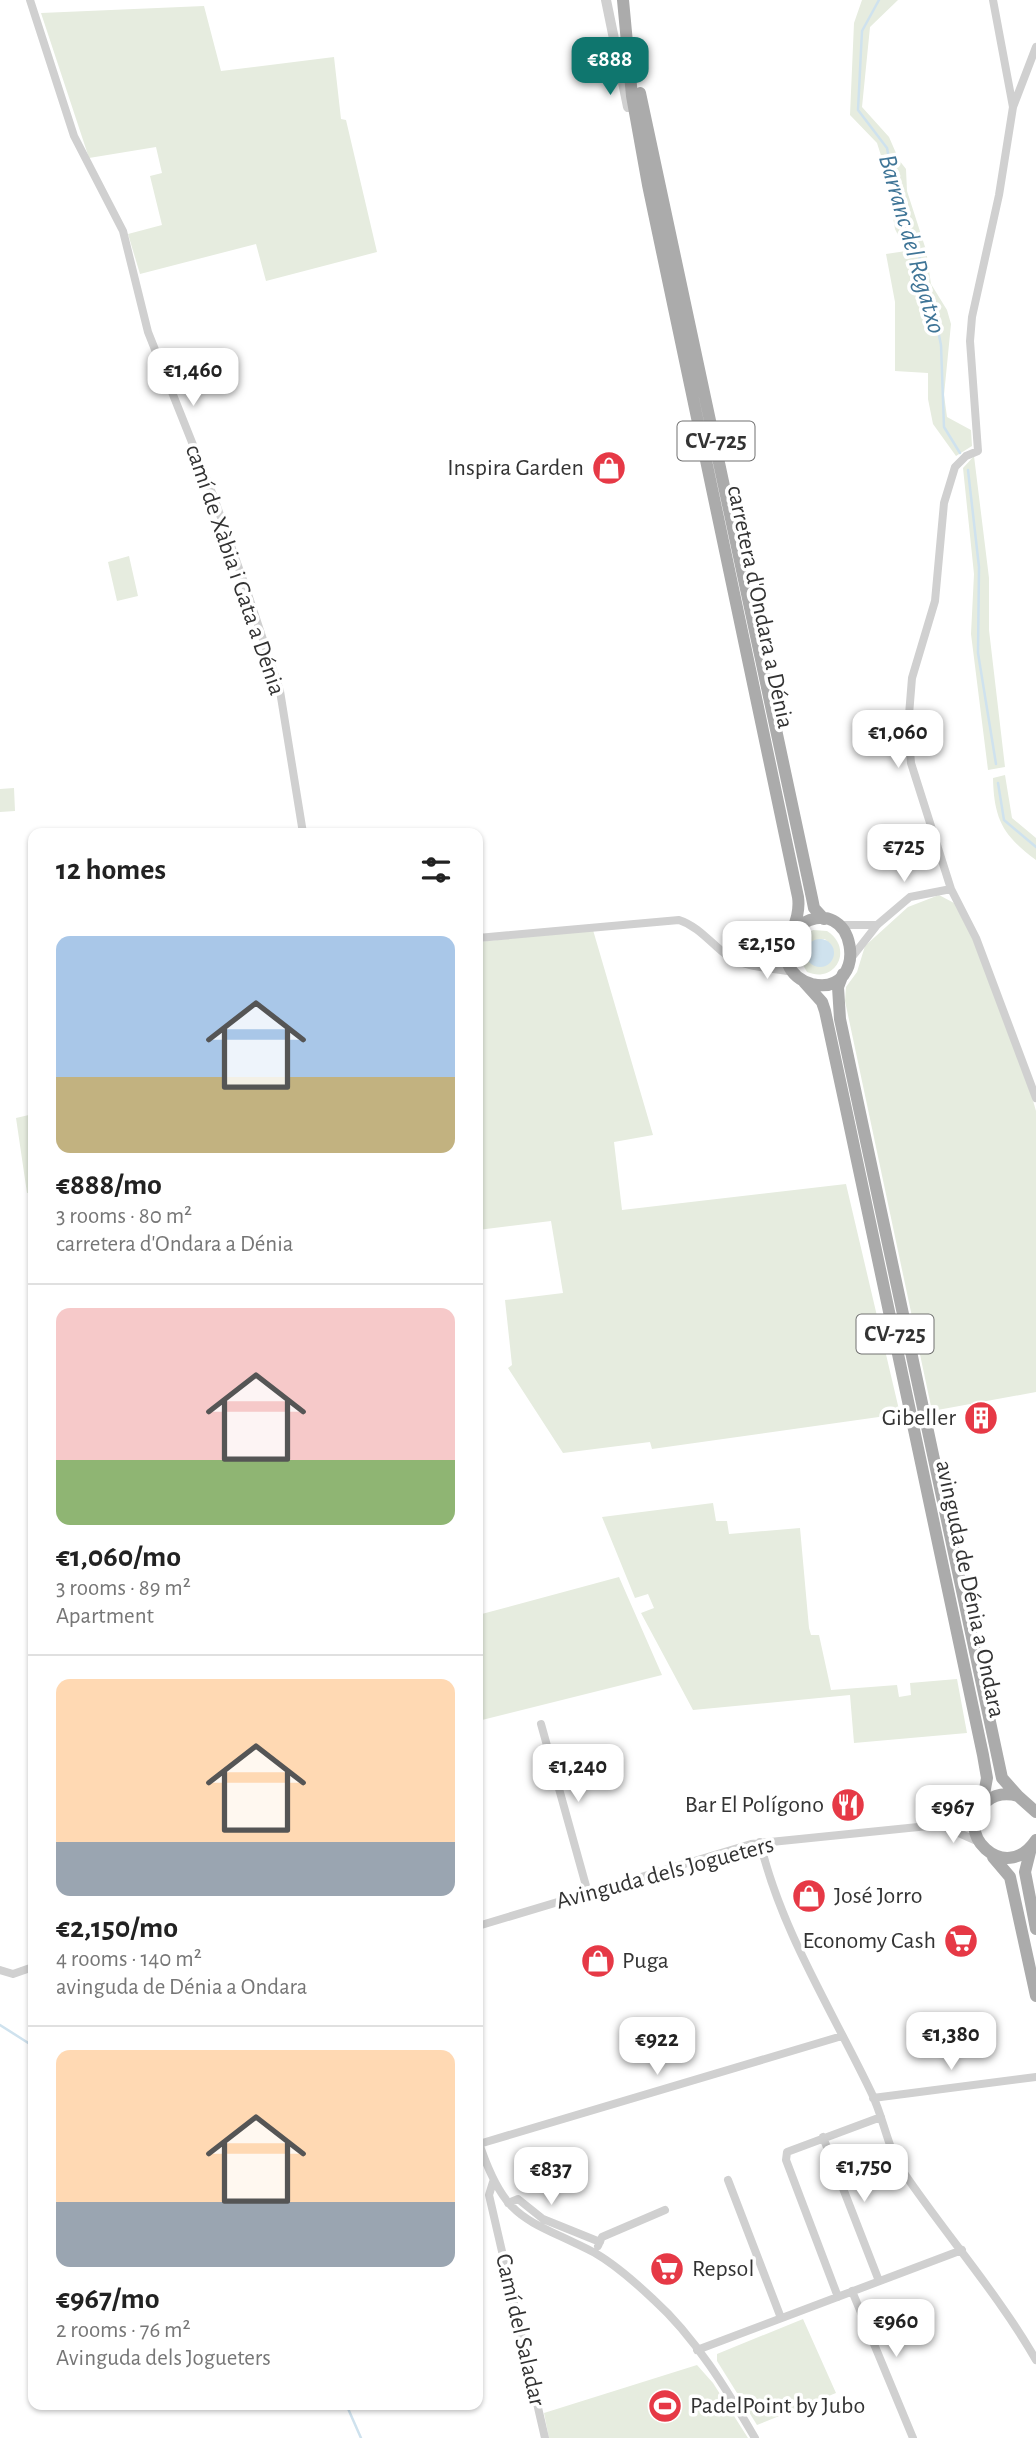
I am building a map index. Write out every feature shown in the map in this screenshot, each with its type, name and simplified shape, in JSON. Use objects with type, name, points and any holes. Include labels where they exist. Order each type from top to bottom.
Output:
[{"type":"main road","name":"carretera d'Ondara a Dénia","points":[[623,3],[632,96],[648,185],[775,780],[798,897],[797,927]]},
{"type":"main road","name":"carretera d'Ondara a Dénia","points":[[623,3],[814,908],[824,919]]},
{"type":"main road","points":[[797,927],[805,921],[824,919],[839,925],[850,939],[852,957]]},
{"type":"main road","name":"CV-725","points":[[797,927],[787,945],[786,954],[797,976]]},
{"type":"main road","name":"CV-725","points":[[843,974],[852,957]]},
{"type":"main road","points":[[797,976],[819,985],[843,974]]},
{"type":"main road","name":"avinguda de Dénia a Ondara","points":[[843,974],[838,987],[839,1019],[1002,1778],[1018,1796]]},
{"type":"main road","name":"avinguda de Dénia a Ondara","points":[[797,976],[822,1002],[825,1011],[982,1751],[987,1778],[980,1809]]},
{"type":"main road","points":[[980,1809],[1003,1794],[1018,1796]]},
{"type":"main road","name":"CV-725","points":[[1018,1796],[1036,1812]]},
{"type":"main road","name":"CV-725","points":[[979,1842],[974,1828],[980,1809]]},
{"type":"main road","points":[[979,1842],[1010,1877],[1036,1996]]},
{"type":"main road","points":[[990,1854],[1012,1858],[1034,1844]]},
{"type":"main road","points":[[1034,1844],[1025,1872],[1036,1929]]},
{"type":"street","name":"camí de Xàbia i Gata a Dénia","points":[[31,0],[74,136],[123,231],[148,332],[213,495],[280,691],[302,828]]},
{"type":"street","points":[[606,0],[638,152],[648,185]]},
{"type":"street","points":[[993,0],[1013,107]]},
{"type":"street","points":[[1036,47],[1013,107],[999,195],[971,328],[978,451],[958,463],[947,487],[935,601],[911,690],[908,727],[911,763],[951,889],[976,938],[1036,1098]]},
{"type":"street","points":[[852,957],[877,925],[910,897],[951,889]]},
{"type":"street","points":[[483,938],[679,920],[696,928],[729,957],[745,964],[797,976]]},
{"type":"street","points":[[839,925],[877,925]]},
{"type":"street","points":[[745,964],[767,958],[787,945]]},
{"type":"street","points":[[541,1724],[589,1893]]},
{"type":"street","name":"Avinguda dels Jogueters","points":[[483,1925],[760,1842],[938,1825],[980,1809]]},
{"type":"street","name":"Avinguda dels Jogueters","points":[[938,1825],[979,1842]]},
{"type":"street","points":[[760,1842],[765,1864],[802,1954],[873,2098],[902,2170],[962,2250],[1036,2360]]},
{"type":"street","points":[[0,1970],[13,1974],[28,1969]]},
{"type":"street","points":[[483,2141],[842,2036]]},
{"type":"street","points":[[873,2098],[1036,2077]]},
{"type":"street","points":[[838,2297],[786,2160],[791,2148],[881,2117]]},
{"type":"street","points":[[823,2137],[879,2281]]},
{"type":"street","points":[[483,2155],[493,2182],[508,2203],[537,2227],[594,2253],[654,2299],[697,2350],[755,2438]]},
{"type":"street","points":[[728,2180],[781,2318]]},
{"type":"street","name":"Camí del Saladar","points":[[493,2182],[489,2195],[545,2438]]},
{"type":"street","points":[[508,2203],[518,2199],[543,2220],[600,2242]]},
{"type":"street","points":[[594,2253],[602,2237],[664,2210]]},
{"type":"street","points":[[697,2350],[962,2250]]},
{"type":"street","points":[[852,2291],[914,2438]]},
{"type":"shaded area","points":[[862,0],[898,0],[870,27],[862,107],[889,137],[906,169],[907,191],[926,250],[931,284],[947,310],[951,324],[944,395],[947,417],[971,430],[972,446],[956,456],[933,424],[928,399],[928,373],[895,371],[895,302],[886,254],[906,251],[895,229],[885,168],[877,143],[850,115],[854,23]]},
{"type":"shaded area","points":[[204,6],[221,71],[334,57],[341,119],[346,120],[377,252],[266,281],[256,244],[140,274],[128,234],[162,225],[150,176],[162,173],[156,147],[89,158],[41,13]]},
{"type":"shaded area","points":[[974,456],[989,578],[989,630],[1005,767],[988,770],[971,634],[974,574],[963,468]]},
{"type":"shaded area","points":[[129,556],[138,596],[117,601],[108,562]]},
{"type":"shaded area","points":[[1005,775],[1012,818],[1036,838],[1036,860],[1008,834],[998,815],[993,778]]},
{"type":"shaded area","points":[[14,788],[15,811],[0,812],[0,789]]},
{"type":"shaded area","points":[[939,895],[954,903],[971,935],[1022,1062],[1036,1111],[1036,1392],[932,1411],[845,1001],[846,987],[857,972],[865,946],[908,907]]},
{"type":"shaded area","points":[[593,930],[653,1135],[614,1142],[622,1210],[846,1184],[900,1414],[652,1449],[650,1442],[563,1453],[508,1368],[512,1365],[505,1300],[563,1293],[551,1221],[483,1229],[483,941]]},
{"type":"shaded area","points":[[813,930],[827,931],[835,938],[840,955],[833,969],[826,973],[807,972],[796,953],[800,939]],"holes":[[[825,939],[833,949],[831,962],[806,957],[808,944]]]},
{"type":"shaded area","points":[[28,1115],[27,1193],[16,1118]]},
{"type":"shaded area","points":[[713,1503],[716,1521],[727,1521],[729,1534],[800,1528],[809,1628],[811,1635],[819,1635],[831,1690],[897,1685],[899,1697],[911,1695],[910,1683],[957,1679],[967,1733],[854,1743],[850,1695],[693,1710],[641,1613],[654,1608],[648,1594],[635,1598],[602,1517]]},
{"type":"shaded area","points":[[619,1577],[662,1675],[483,1720],[483,1614]]},
{"type":"shaded area","points":[[803,2319],[836,2393],[757,2425],[717,2361],[717,2354]]},
{"type":"shaded area","name":"PadelPoint by Jubo","points":[[697,2365],[713,2383],[748,2438],[549,2438],[544,2413]]},
{"type":"water","points":[[820,939],[830,943],[834,953],[830,963],[820,967],[810,963],[806,953],[810,943]]},
{"type":"waterway","name":"Barranc del Regatxo","points":[[879,0],[862,31],[858,110],[887,148],[901,218],[919,251],[922,292],[936,321],[941,345],[944,427],[960,453]]},
{"type":"waterway","name":"Barranc del Regatxo","points":[[968,470],[979,567],[978,653],[996,764]]},
{"type":"waterway","name":"Barranc del Regatxo","points":[[998,783],[1004,820],[1036,847]]},
{"type":"waterway","points":[[0,2025],[28,2043]]},
{"type":"waterway","points":[[349,2410],[361,2438]]},
{"type":"place","name":"Inspira Garden","points":[[609,468]]},
{"type":"place","name":"Gibeller","points":[[981,1418]]},
{"type":"place","name":"Bar El Polígono","points":[[848,1805]]},
{"type":"place","name":"José Jorro","points":[[809,1896]]},
{"type":"place","name":"Economy Cash","points":[[961,1941]]},
{"type":"place","name":"Puga","points":[[598,1961]]},
{"type":"place","name":"Repsol","points":[[667,2269]]},
{"type":"place","name":"PadelPoint by Jubo","points":[[665,2406]]}]
